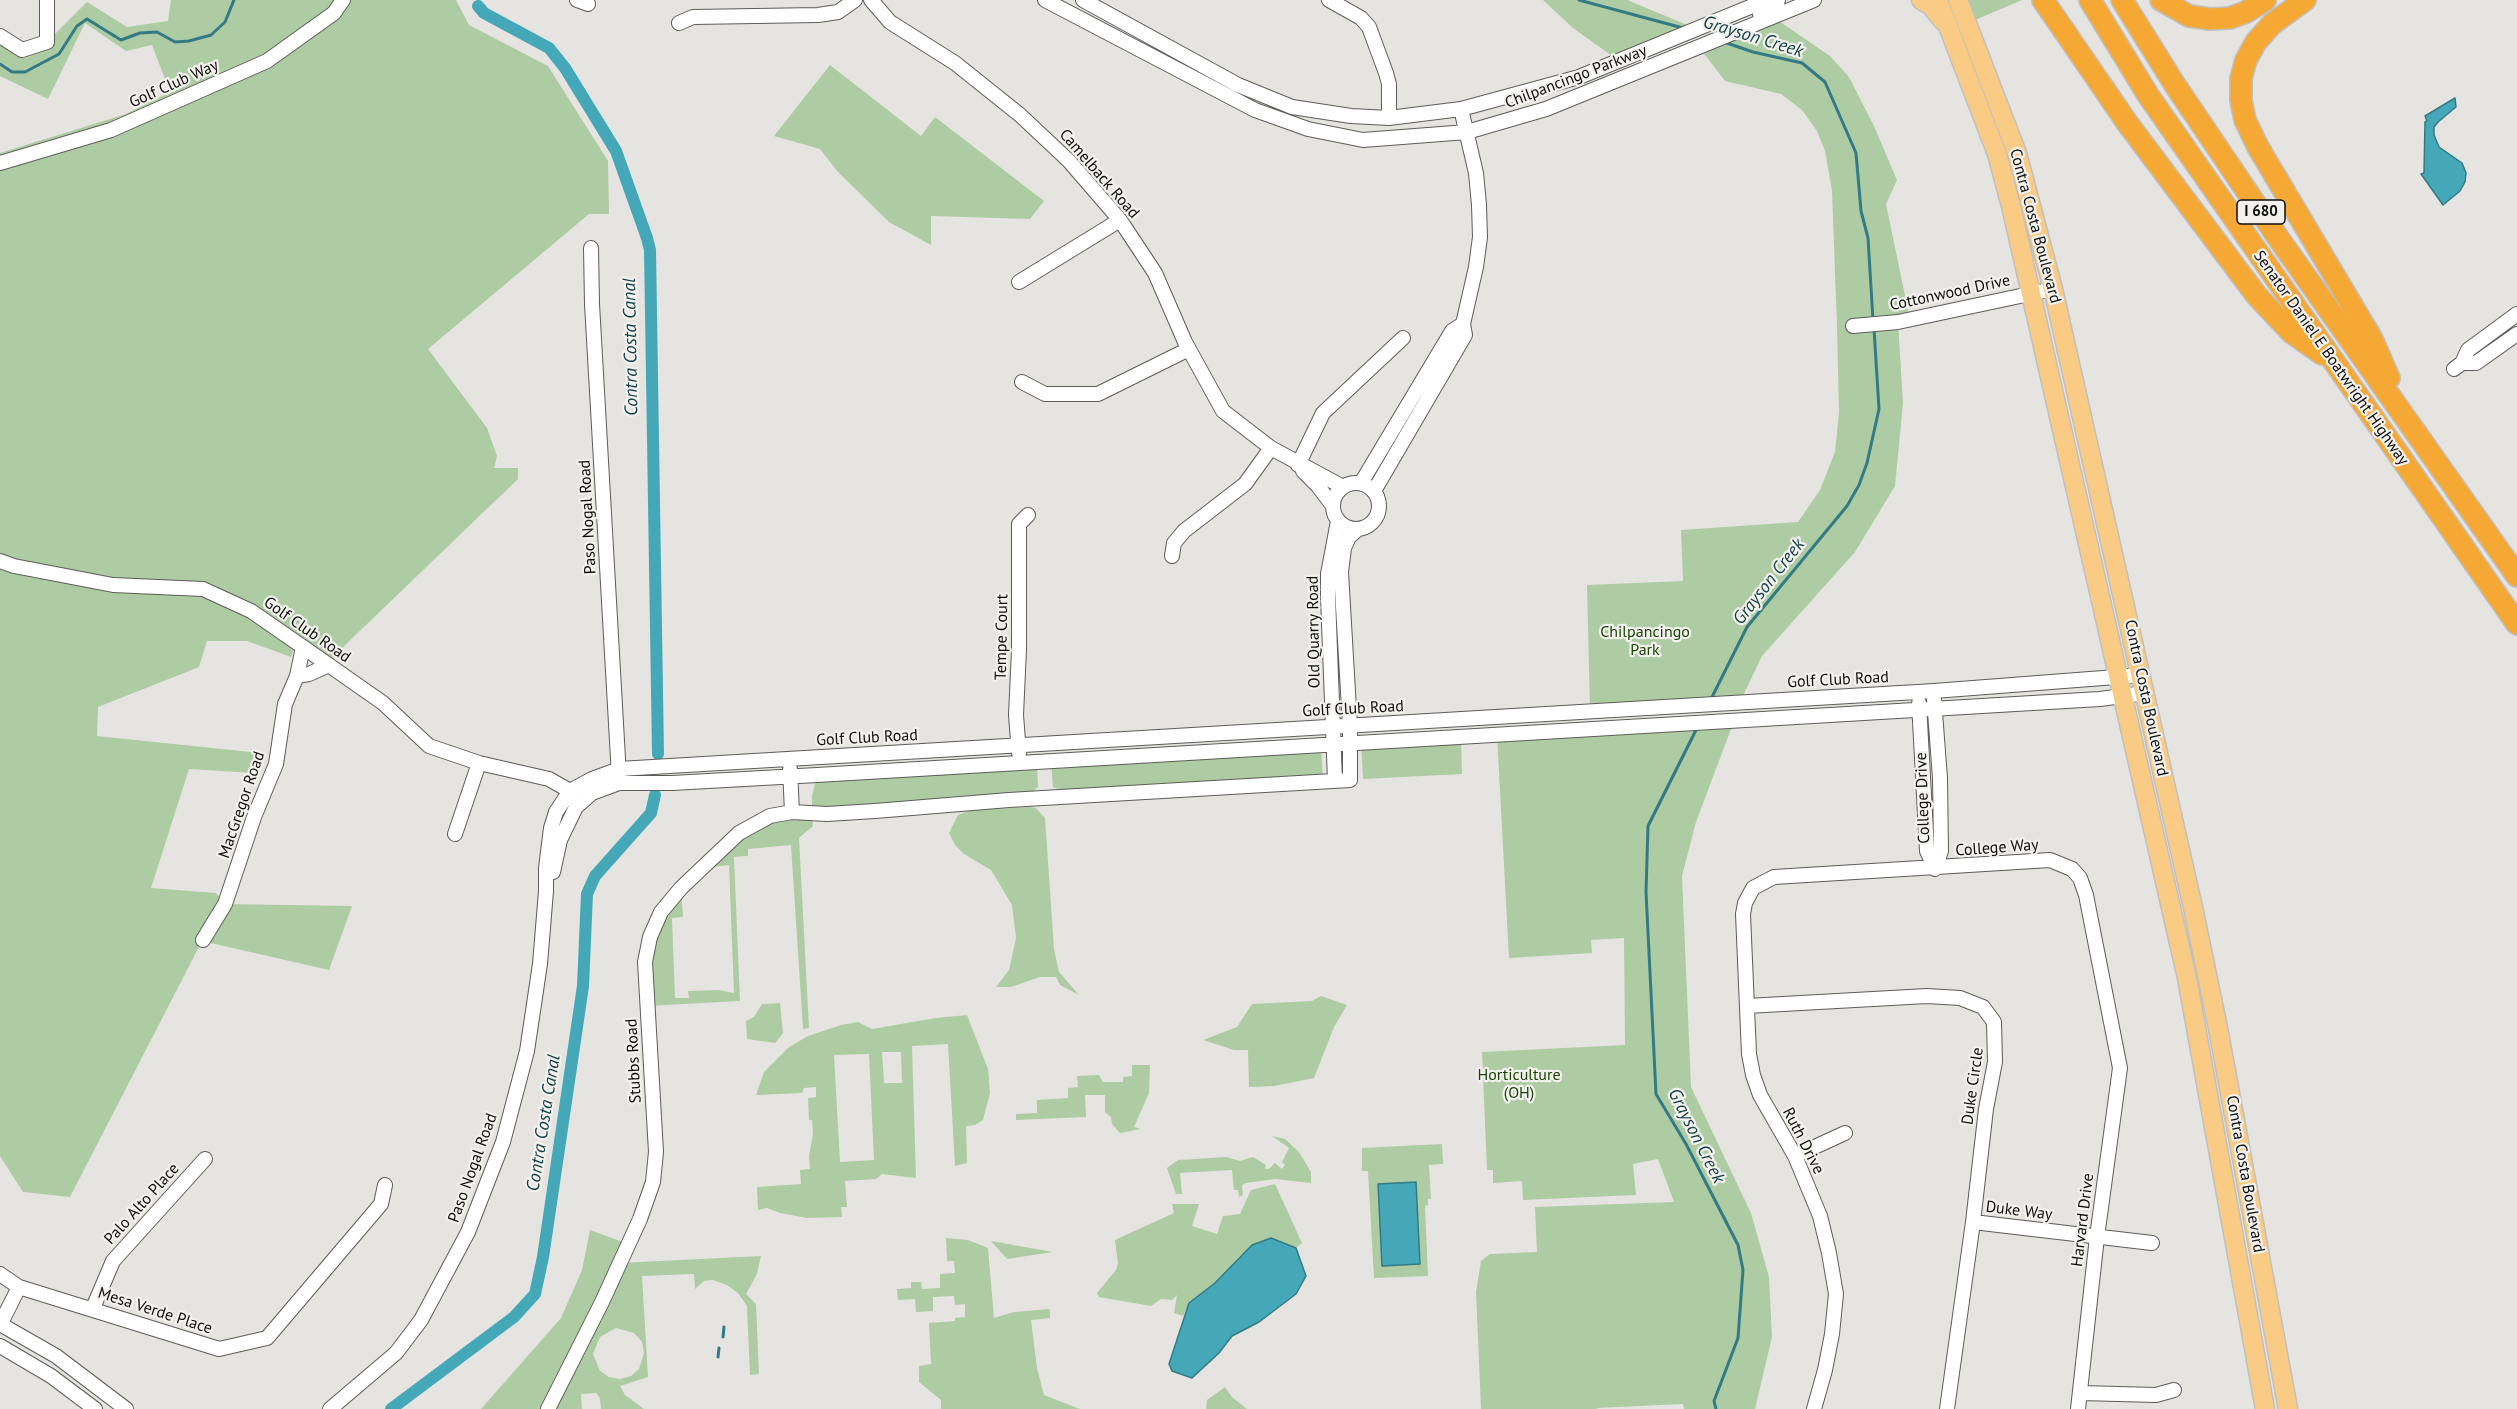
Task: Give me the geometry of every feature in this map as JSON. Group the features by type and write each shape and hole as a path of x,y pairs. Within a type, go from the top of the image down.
{"highway":[{"path":"2043,0 2128,124 2257,296 2292,333 2333,362"},
{"name":"Senator Daniel E Boatwright Highway","path":"2090,0 2148,95 2517,624"},
{"name":"Senator Daniel E Boatwright Highway","path":"2122,0 2175,85 2279,239 2517,576"},
{"path":"2161,0 2189,16 2210,19 2230,18 2246,12 2265,0"},
{"path":"2305,0 2272,24 2256,42 2246,60 2241,78 2241,100 2246,120 2264,157 2372,339 2407,420"}],"main road":[{"path":"1921,0 1931,6 1952,31"},
{"name":"Contra Costa Boulevard","path":"1938,0 1952,31 1997,154 2011,206 2187,978 2265,1409"},
{"name":"Contra Costa Boulevard","path":"1958,0 2017,153 2053,289 2218,1028 2288,1409"},
{"path":"2011,206 2026,217 2035,257 2038,263 2047,268"}],"street":[{"path":"0,36 22,50 47,42 47,0"},
{"name":"Golf Club Way","path":"0,163 111,130 267,61 334,13 343,0"},
{"path":"679,23 693,17 818,15 838,12 855,0"},
{"name":"Camelback Road","path":"871,0 890,22 955,63 1020,115 1069,161 1120,220 1155,273 1189,350 1223,411 1271,448 1298,465 1343,487"},
{"name":"Chilpancingo Parkway","path":"1045,0 1255,110 1308,129 1363,140 1467,132 1546,109 1814,0"},
{"name":"Chilpancingo Parkway","path":"1083,0 1238,84 1292,107 1351,117 1389,118 1461,109 1579,77 1767,0"},
{"path":"1329,0 1361,18 1369,27 1386,73 1389,118"},
{"path":"1735,32 1745,23 1776,6 1778,0"},
{"path":"1604,85 1606,80 1617,73 1656,57 1667,48 1672,39"},
{"path":"1333,506 1334,498 1343,487 1361,483 1374,491 1465,335 1463,324 1480,237 1476,173 1461,109"},
{"path":"1019,282 1120,220"},
{"name":"Paso Nogal Road","path":"591,248 592,313 619,776"},
{"name":"Cottonwood Drive","path":"1853,326 1884,324 2053,289"},
{"path":"2517,314 2468,350 2458,366 2476,363 2517,334"},
{"path":"1361,483 1452,331 1463,324"},
{"path":"1298,465 1323,413 1403,338"},
{"path":"1022,382 1045,394 1098,394 1189,350"},
{"path":"1172,556 1174,543 1184,531 1245,484 1271,448"},
{"name":"Camelback Road","path":"1298,465 1333,506"},
{"name":"Old Quarry Road","path":"1350,780 1350,726 1341,572 1344,548 1349,537 1357,530 1370,525 1378,515 1380,504 1374,491"},
{"name":"Old Quarry Road","path":"1333,506 1338,521 1328,574 1335,781"},
{"name":"Tempe Court","path":"1020,763 1016,715 1020,650 1019,524 1028,515"},
{"path":"1338,521 1343,526 1357,530"},
{"name":"Golf Club Road","path":"0,561 14,566 113,585 203,589 250,611 329,665 384,704 429,746 479,763 549,779 570,791 581,802"},
{"name":"MacGregor Road","path":"202,940 225,904 254,817 276,764 285,704 297,676 303,647"},
{"path":"297,676 309,674 329,665"},
{"name":"Golf Club Road","path":"570,791 619,776 789,759 2120,678 2143,684"},
{"name":"Golf Club Road","path":"672,783 2124,697 2143,684"},
{"name":"College Drive","path":"1934,691 1940,778 1941,851 1935,868"},
{"name":"College Drive","path":"1919,692 1927,851 1935,868"},
{"path":"789,759 792,812"},
{"path":"455,834 479,763"},
{"name":"Paso Nogal Road","path":"546,891 560,840 569,819 581,802 619,776 672,783"},
{"name":"Stubbs Road","path":"548,1409 602,1302 640,1219 653,1182 656,1152 645,962 650,937 661,912 709,859 740,833 770,816 792,812 875,811 1009,800 1350,780"},
{"name":"Paso Nogal Road","path":"330,1409 396,1353 421,1320 468,1232 502,1142 527,1051 540,964 550,828 556,812 570,791"},
{"name":"College Way","path":"1753,888 1774,877 2050,860 2072,869 2080,878 2086,895 2113,1035"},
{"name":"Ruth Drive","path":"1753,888 1745,903 1743,914 1749,1054 1760,1095 1796,1156 1820,1216 1836,1294 1830,1343 1814,1409"},
{"name":"Duke Circle","path":"1747,1006 1927,996 1960,998 1983,1007 1994,1022 1995,1062 1986,1109 1947,1409"},
{"name":"Harvard Drive","path":"2078,1409 2097,1238 2120,1068 2113,1035"},
{"path":"1796,1156 1845,1133"},
{"name":"Palo Alto Place","path":"93,1308 113,1261 205,1159"},
{"name":"Mesa Verde Place","path":"0,1274 19,1287 219,1348 267,1338 381,1204 385,1185"},
{"name":"Duke Way","path":"1973,1222 2152,1244"},
{"path":"19,1287 0,1325 56,1356 126,1409"},
{"path":"0,1346 51,1376 95,1409"},
{"path":"2080,1393 2156,1395 2174,1390"}],"green space":[{"path":"171,0 456,0 469,25 548,66 608,161 609,214 589,214 428,349 487,428 497,456 494,468 518,468 518,479 340,650 329,665 293,651 291,657 247,641 207,641 199,667 98,707 97,736 260,753 254,773 189,769 151,888 216,893 225,904 352,906 329,970 202,941 70,1197 23,1192 0,1156 0,153 126,114 170,92 152,45 126,51 85,23 48,99 0,76 0,36 22,50 47,42 87,2 127,27 168,21"},
{"path":"1543,0 1627,0 1697,29 1619,61 1573,28"},
{"path":"1958,0 2022,0 1968,23"},
{"name":"Chilpancingo Park","path":"1773,17 1830,56 1849,77 1874,126 1897,180 1886,204 1910,320 1898,322 1903,403 1895,486 1855,552 1762,656 1740,702 1590,711 1587,585 1683,581 1681,530 1798,522 1820,490 1835,452 1839,412 1837,326 1832,191 1825,151 1817,131 1802,110 1781,94 1725,81 1699,47"},
{"path":"830,65 921,136 935,117 1044,201 1030,219 931,216 931,245 889,222 838,172 820,149 774,136"},
{"name":"Horticulture (OH)","path":"1734,721 1696,822 1682,876 1691,1087 1751,1213 1769,1277 1772,1337 1755,1409 1684,1409 1683,1404 1596,1408 1599,1409 1481,1409 1476,1292 1481,1261 1490,1254 1537,1252 1535,1207 1674,1202 1658,1159 1633,1164 1636,1195 1523,1200 1522,1181 1493,1183 1493,1170 1487,1170 1482,1052 1625,1045 1624,938 1591,940 1592,953 1509,958 1497,735"},
{"path":"1461,737 1462,774 1363,779 1361,742"},
{"path":"1321,745 1323,781 1082,797 1053,787 1051,761"},
{"path":"1037,762 1038,787 1024,800 812,813 812,796 817,775"},
{"path":"1036,808 1045,818 1054,949 1059,972 1079,995 1060,985 1056,977 1040,977 1011,987 996,987 1009,970 1016,938 1012,905 991,870 964,854 955,845 949,833 958,815 971,810"},
{"path":"812,813 813,826 799,838 809,1028 803,1029 791,845 748,849 748,856 734,857 740,1001 647,1006 650,937 681,888 683,917 672,918 675,998 689,998 688,991 719,990 734,993 729,865 713,867 709,859 770,816"},
{"path":"1321,996 1347,1005 1334,1027 1314,1078 1274,1086 1249,1087 1248,1050 1234,1050 1203,1040 1237,1027 1252,1004 1312,1001"},
{"path":"780,1003 783,1033 775,1043 747,1039 746,1021 754,1017 762,1004"},
{"path":"967,1015 988,1069 990,1093 983,1120 975,1125 966,1126 967,1163 955,1166 948,1044 912,1046 916,1178 882,1174 876,1179 845,1181 847,1207 841,1207 842,1217 807,1218 767,1208 758,1210 757,1187 801,1184 800,1170 810,1169 809,1156 813,1134 812,1120 809,1120 808,1098 816,1097 816,1087 804,1088 802,1093 756,1095 764,1072 789,1047 808,1036 841,1025 858,1022 872,1029","holes":["882,1052 901,1052 902,1083 884,1083","869,1054 874,1160 840,1162 834,1055"]},
{"path":"1132,1065 1150,1065 1149,1093 1134,1127 1141,1129 1120,1133 1112,1124 1111,1117 1105,1112 1105,1095 1085,1095 1086,1117 1016,1120 1016,1114 1037,1113 1037,1100 1068,1098 1068,1088 1078,1087 1077,1076 1099,1075 1103,1082 1123,1082 1123,1077 1132,1076"},
{"path":"1272,1136 1285,1139 1299,1152 1311,1172 1311,1183 1275,1179 1246,1183 1242,1185 1243,1195 1239,1197 1238,1190 1234,1190 1232,1170 1180,1173 1182,1194 1176,1194 1167,1168 1178,1160 1226,1157 1240,1161 1253,1157 1266,1165 1265,1169 1269,1169 1275,1163 1282,1169 1285,1165 1282,1162 1289,1148"},
{"path":"1442,1144 1443,1164 1429,1165 1431,1199 1428,1199 1428,1205 1425,1206 1428,1276 1374,1278 1368,1171 1362,1171 1362,1148"},
{"path":"1275,1184 1302,1243 1296,1248 1288,1244 1241,1255 1215,1283 1189,1303 1183,1316 1174,1313 1177,1295 1172,1300 1161,1299 1151,1306 1099,1297 1097,1293 1116,1270 1118,1264 1115,1240 1174,1213 1172,1204 1199,1204 1192,1226 1217,1234 1223,1216 1240,1214 1251,1190"},
{"path":"590,1230 628,1244 620,1263 761,1256 757,1274 746,1294 756,1304 759,1374 750,1375 747,1306 738,1293 727,1285 713,1280 704,1281 695,1289 694,1274 642,1276 648,1377 620,1386 625,1395 644,1409 601,1409 600,1398 596,1393 581,1394 582,1409 481,1409 561,1318 582,1270","holes":["616,1328 634,1333 642,1342 644,1353 639,1369 631,1376 620,1379 609,1377 600,1371 593,1354 600,1337"]},
{"path":"946,1238 968,1240 988,1248 994,1318 1014,1312 1050,1309 1050,1318 1031,1320 1037,1368 1044,1395 1080,1409 941,1409 941,1400 919,1382 919,1366 931,1364 929,1323 955,1321 955,1318 965,1317 965,1304 955,1305 954,1296 933,1297 933,1311 916,1312 915,1299 898,1300 897,1289 911,1288 911,1282 921,1282 922,1289 940,1288 940,1274 955,1273 954,1261 947,1261"},
{"path":"991,1241 1053,1252 1007,1259"},
{"path":"1225,1387 1232,1397 1247,1409 1206,1409 1207,1400"}],"water":[{"path":"2455,98 2456,107 2434,127 2434,135 2439,147 2462,163 2466,173 2465,182 2460,191 2443,205 2421,174 2424,173 2425,122 2427,121 2425,116"},
{"path":"1416,1182 1420,1264 1382,1266 1378,1184"},
{"path":"1271,1238 1296,1248 1306,1276 1296,1294 1259,1322 1232,1336 1219,1353 1192,1378 1172,1371 1169,1364 1189,1303 1215,1283 1252,1245"}],"waterway":[{"path":"0,64 12,72 25,72 59,54 77,26 87,19 121,40 140,33 157,32 175,42 211,35 225,22 234,0"},
{"name":"Grayson Creek","path":"1579,0 1683,28"},
{"name":"Contra Costa Canal","path":"478,6 484,13 549,48 565,68 616,151 650,250 658,754"},
{"name":"Grayson Creek","path":"1724,42 1753,52 1802,63 1825,82 1856,153 1861,211 1868,238 1873,320"},
{"name":"Grayson Creek","path":"1710,701 1747,627 1847,506 1859,485 1867,463 1879,409 1874,329"},
{"name":"Grayson Creek","path":"1697,728 1648,826 1646,892 1656,1094 1686,1144 1738,1245 1743,1270 1738,1338 1714,1401 1716,1409"},
{"name":"Contra Costa Canal","path":"391,1409 514,1317 535,1294 543,1257 583,986 587,894 595,876 651,813 655,795"},
{"path":"723,1337 724,1327"},
{"path":"718,1357 719,1348"}]}
